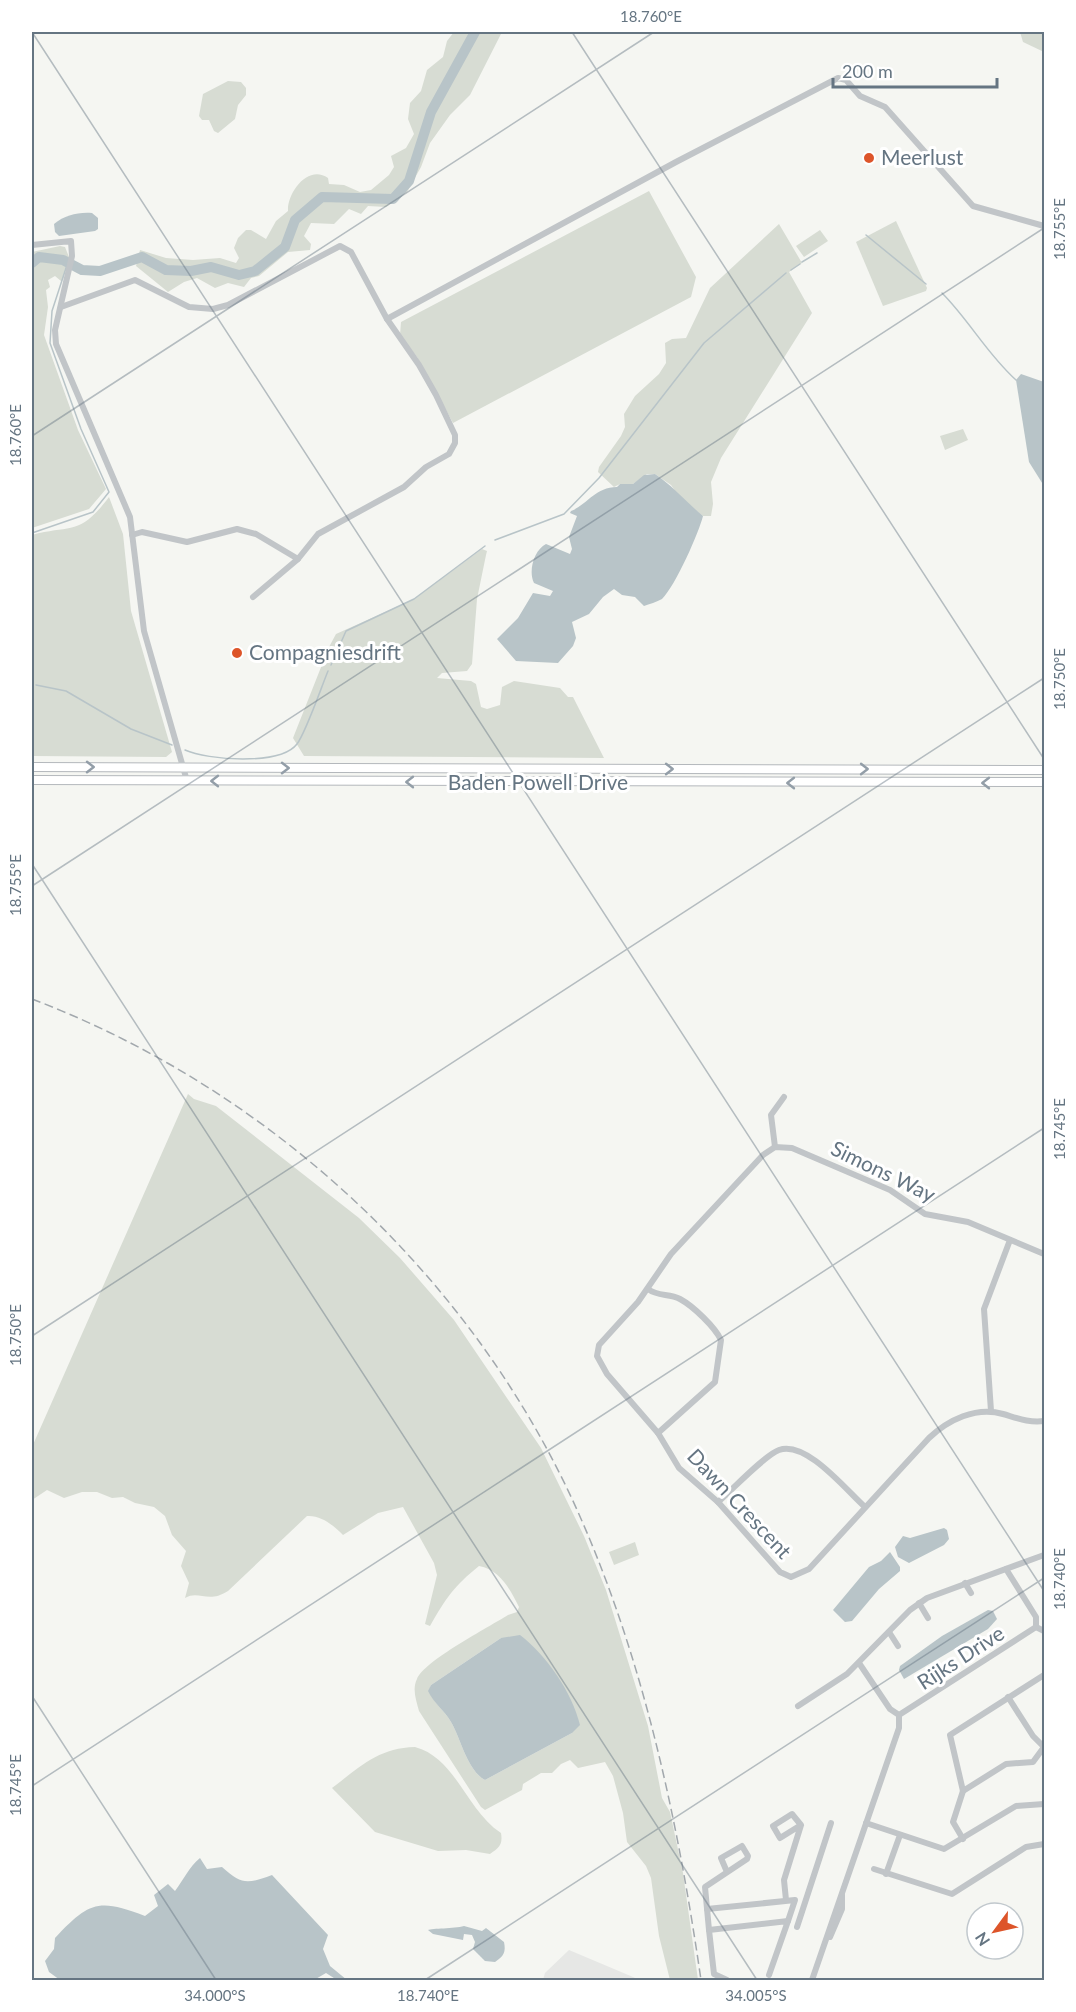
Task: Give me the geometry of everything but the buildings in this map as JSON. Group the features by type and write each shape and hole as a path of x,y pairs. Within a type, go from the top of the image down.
{"main road":[{"name":"Baden Powell Drive","path":"32,767 1044,770"},
{"name":"Baden Powell Drive","path":"32,780 1044,782"}],"street":[{"path":"387,319 676,162 838,78 846,80 860,96 885,107 973,206 1044,226"},
{"path":"32,245 71,241 72,256 55,330 56,344 127,510 144,631 187,781"},
{"path":"61,307 76,304 102,290 135,280 189,308 218,308 340,246 351,252 387,319 419,365 436,395 455,435 455,443 449,454 426,466 404,487 318,534 298,559 253,597"},
{"path":"132,535 142,532 187,542 237,529 256,534 298,559"},
{"path":"775,1147 771,1115 784,1097"},
{"name":"Simons Way","path":"775,1147 792,1148 890,1190 925,1214 968,1222 1044,1254"},
{"name":"Dawn Crescent","path":"775,1147 763,1155 671,1254 648,1289 599,1345 598,1361 658,1433 683,1473 718,1502 780,1572 791,1576 809,1569 940,1428 961,1417 991,1411 1025,1421 1044,1421"},
{"path":"991,1411 984,1309 1010,1240"},
{"path":"648,1289 660,1296 673,1297 683,1302 714,1330 721,1340 715,1382 658,1433"},
{"path":"718,1502 776,1452 793,1449 807,1454 865,1507"},
{"path":"798,1706 860,1663 919,1603 942,1590 1044,1555"},
{"path":"1006,1569 1036,1617 1036,1627"},
{"path":"965,1583 971,1593"},
{"path":"919,1603 928,1618"},
{"name":"Rijks Drive","path":"896,1714 1036,1627 1044,1631"},
{"path":"889,1632 898,1646"},
{"path":"812,1980 898,1728 896,1714 860,1663"},
{"path":"963,1839 953,1822 963,1791 950,1735 1044,1676"},
{"path":"963,1791 1006,1764 1033,1762 1044,1747 1033,1736 1008,1697"},
{"path":"866,1823 944,1850 1016,1806 1044,1804"},
{"path":"792,1814 801,1825 780,1838 773,1826 792,1814"},
{"path":"797,1927 831,1823"},
{"path":"786,1900 784,1880 801,1825"},
{"path":"886,1874 900,1835"},
{"path":"874,1869 952,1894 1026,1847 1044,1844"},
{"path":"727,1872 721,1858 742,1846 748,1858 727,1872 706,1884 714,1974 727,1980"},
{"path":"707,1909 786,1900 795,1900 805,1904"},
{"path":"769,1975 795,1900"},
{"path":"710,1930 788,1921"}],"shaded area":[{"path":"454,32 502,32 470,95 450,115 430,143 421,167 407,192 386,207 368,206 361,214 349,209 334,224 311,223 304,236 311,244 310,250 288,252 259,276 251,278 244,287 228,283 215,288 197,278 184,282 168,292 136,266 140,250 166,258 193,260 220,258 236,263 239,258 234,248 238,238 246,230 251,230 266,239 276,221 288,211 291,196 300,182 313,175 328,178 329,184 344,185 360,192 371,190 389,175 394,167 391,156 406,148 414,134 408,119 410,103 421,91 427,70 443,57 447,41"},
{"path":"1020,32 1044,32 1044,52 1023,42"},
{"path":"228,81 241,82 246,88 246,95 238,105 235,119 218,133 214,131 209,120 202,120 199,116 203,94"},
{"path":"649,191 696,277 691,297 453,423 417,357 400,335 401,322"},
{"path":"92,213 98,218 98,229 95,231 59,236 55,232 54,224 63,218"},
{"path":"896,221 927,288 926,291 883,306 856,242"},
{"path":"779,224 802,263 789,272 812,313 721,458 711,482 713,504 711,516 703,516 680,498 671,485 655,474 647,474 633,484 620,484 614,487 598,472 599,467 621,436 625,427 624,414 635,396 659,374 666,363 665,343 672,339 686,338 710,288"},
{"path":"820,230 828,241 804,257 796,246"},
{"path":"65,247 69,257 63,280 55,276 48,280 50,287 46,290 48,307 44,335 78,430 106,489 89,509 32,528 32,252"},
{"path":"1021,374 1044,382 1044,486 1029,462 1016,380"},
{"path":"963,429 968,440 945,450 940,436"},
{"path":"655,474 703,516 686,558 668,592 662,599 644,606 635,597 622,595 614,589 603,597 589,614 572,622 576,638 573,646 558,663 516,661 497,639 518,618 533,593 550,596 553,591 534,583 532,578 532,567 538,551 546,544 570,554 572,549 569,537 577,516 570,513 571,511 603,490 617,487 620,484 633,484 644,475"},
{"path":"109,497 123,534 131,611 172,752 166,757 32,756 32,535 82,524 99,510"},
{"path":"482,549 487,551 477,599 472,664 467,671 442,673 437,678 471,681 476,684 481,707 487,709 500,705 502,687 514,681 560,688 568,697 573,697 604,758 304,756 293,738 336,634 414,599"},
{"path":"188,1094 194,1099 216,1106 359,1218 400,1258 454,1320 541,1448 584,1536 606,1590 648,1726 662,1798 670,1812 683,1873 698,1980 670,1980 659,1936 651,1878 646,1866 627,1842 623,1813 613,1776 605,1762 578,1768 570,1760 561,1764 552,1773 541,1773 523,1784 522,1790 485,1810 419,1711 415,1687 422,1672 458,1645 517,1612 519,1607 516,1600 499,1576 479,1566 451,1593 430,1626 425,1624 437,1575 434,1563 403,1507 378,1513 343,1535 322,1519 307,1516 228,1591 209,1597 195,1595 185,1598 189,1583 181,1566 186,1551 172,1535 165,1516 154,1507 135,1503 123,1497 112,1498 97,1492 82,1492 64,1498 47,1490 32,1500 32,1447","holes":["501,1638 572,1733 485,1780 474,1769 451,1722 429,1691 431,1685"]},
{"path":"944,1528 947,1530 949,1539 944,1545 909,1563 898,1557 895,1547 903,1536 910,1538"},
{"path":"635,1542 639,1555 614,1565 609,1552"},
{"path":"890,1552 900,1567 900,1571 879,1589 852,1621 845,1622 833,1610 869,1567 881,1561"},
{"path":"988,1610 993,1611 997,1619 988,1629 904,1679 899,1670 900,1666 942,1636"},
{"path":"520,1635 540,1653 565,1688 580,1725 572,1733 485,1780 474,1769 451,1722 428,1691 431,1685 501,1638"},
{"path":"415,1747 441,1762 489,1823 501,1833 501,1843 496,1850 490,1854 466,1850 438,1851 375,1832 332,1788 380,1755 402,1748"},
{"path":"200,1858 207,1869 222,1867 240,1880 250,1881 272,1875 328,1935 323,1949 330,1966 347,1980 337,1980 326,1973 314,1980 60,1980 49,1972 45,1961 54,1949 55,1938 86,1910 105,1906 116,1907 145,1916 158,1906 154,1895 168,1884 175,1891"},
{"path":"464,1926 482,1931 486,1928 504,1942 502,1956 495,1962 485,1961 473,1949 475,1942 472,1935 464,1934 463,1940 433,1934 428,1930"},
{"path":"569,1950 639,1980 543,1980 545,1973"}],"waterway":[{"path":"32,263 39,257 63,260 82,270 100,271 142,257 166,270 191,271 211,267 239,275 255,271 285,247 295,220 322,197 393,199 409,181 431,112 475,32"},
{"path":"866,235 926,284"},
{"path":"802,262 817,253"},
{"path":"791,270 800,264"},
{"path":"32,533 93,512 109,492 81,429 50,343 52,311 67,265"},
{"path":"495,540 564,514 599,478 704,343 786,273"},
{"path":"942,293 1016,380"},
{"path":"331,665 346,631 414,599 485,546"},
{"path":"185,750 195,754 243,759 275,756 288,751 301,738 328,671"},
{"path":"36,685 66,691 131,729 172,745"}],"railway":[{"path":"32,999 120,1038 203,1084 282,1139 355,1202 422,1270 482,1346 534,1426 578,1512 622,1625 656,1742 681,1861 701,1980"}],"place":[{"name":"Meerlust","path":"869,158"},
{"name":"Compagniesdrift","path":"237,653"}]}
